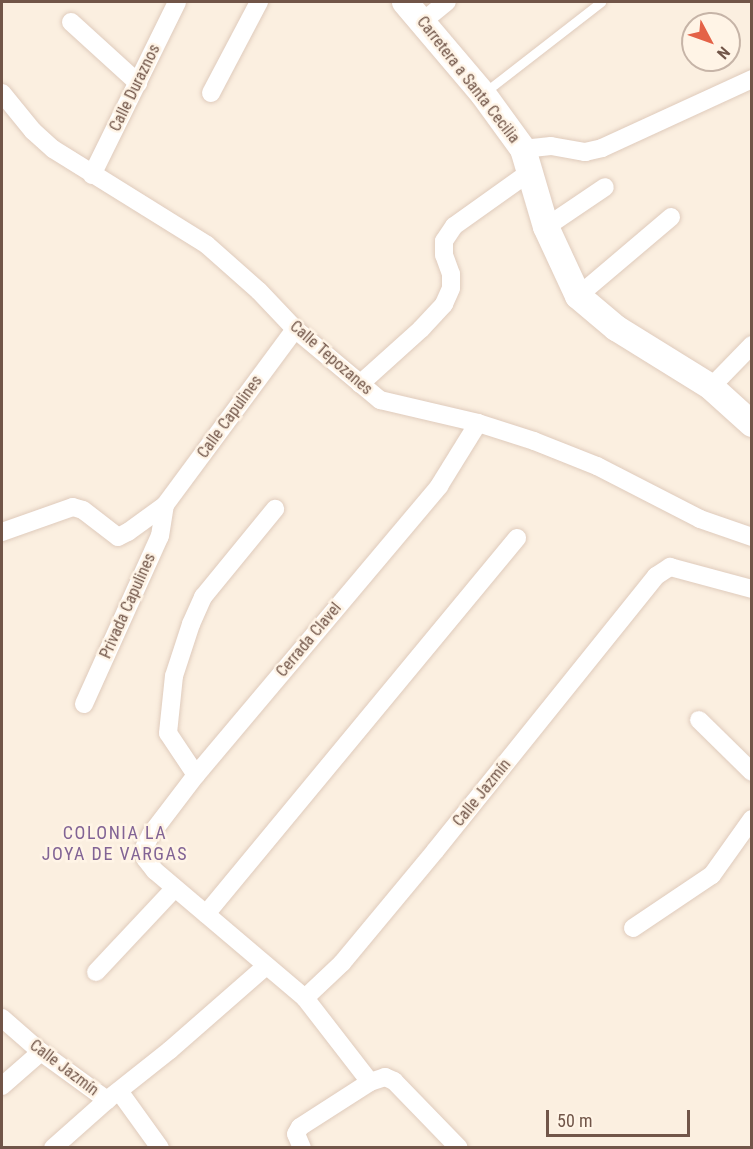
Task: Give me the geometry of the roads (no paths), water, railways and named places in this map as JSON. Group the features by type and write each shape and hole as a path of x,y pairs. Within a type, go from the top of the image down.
{"main road":[{"name":"Carretera a Santa Cecilia","path":"405,2 483,94 527,160 546,227 579,296 616,328 711,387 752,424"}],"street":[{"name":"Calle Duraznos","path":"92,175 177,2"},
{"path":"210,93 259,2"},
{"path":"423,22 447,2"},
{"path":"71,22 138,83"},
{"path":"360,384 422,329 444,304 451,288 452,274 444,255 444,240 453,226 527,160 551,146 585,152 602,148 752,79"},
{"name":"Calle Tepozanes","path":"2,93 33,131 53,149 207,245 259,291 295,329 360,384 390,404 478,423 534,441 597,466 700,519 752,537"},
{"path":"546,227 605,187"},
{"path":"579,296 671,217"},
{"name":"Calle Capulines","path":"165,505 295,329"},
{"path":"711,387 752,345"},
{"name":"Cerrada Clavel","path":"175,888 155,871 145,858 145,846 151,834 196,775 439,486 478,423"},
{"path":"2,532 73,507 83,510 118,537 165,505"},
{"name":"Privada Capulines","path":"84,704 160,536 165,505"},
{"path":"196,775 168,733 174,676 191,624 203,597 275,509"},
{"path":"206,914 517,538"},
{"name":"Calle Jazmín","path":"304,998 342,963 656,576 670,567 752,589"},
{"path":"699,720 752,772"},
{"path":"633,928 712,875 752,819"},
{"path":"96,972 175,888 304,998 370,1082"},
{"name":"Calle Jazmín","path":"2,1018 40,1052 113,1095 266,966"},
{"path":"2,1086 40,1052"},
{"path":"299,1141 300,1127 370,1082 385,1077 394,1081 459,1148"},
{"path":"53,1148 113,1095 160,1148"}],"lane":[{"path":"483,94 601,2"}],"district":[{"name":"COLONIA LA JOYA DE VARGAS","path":"115,844"}]}
